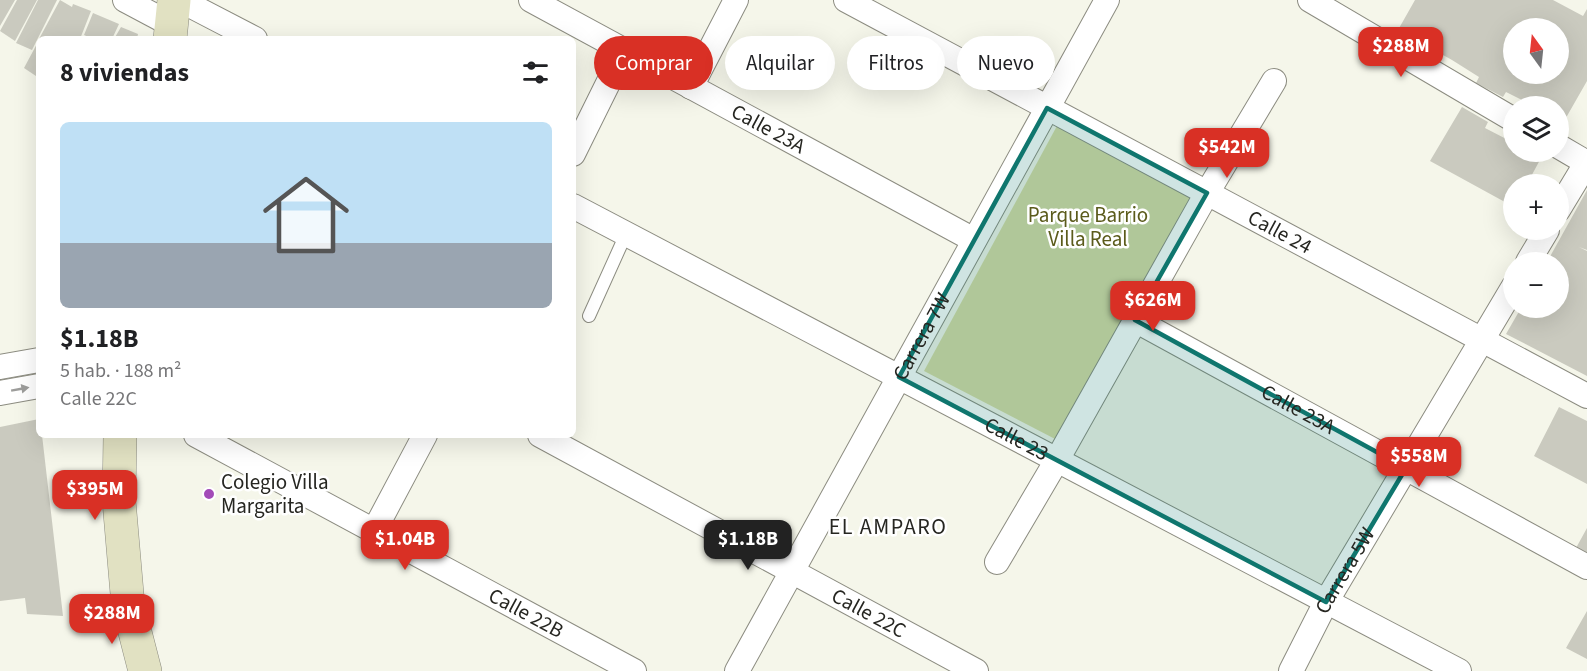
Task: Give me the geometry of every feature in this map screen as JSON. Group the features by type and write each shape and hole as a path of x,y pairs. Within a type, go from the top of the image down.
{"main road":[{"path":"120,438 118,501 128,605 145,671"}],"street":[{"path":"125,0 244,36"},
{"name":"Calle 23A","path":"531,0 597,36"},
{"path":"713,44 736,0"},
{"name":"Calle 24","path":"846,0 1587,396"},
{"name":"Carrera 7W","path":"737,671 1107,0"},
{"path":"1310,0 1503,114"},
{"path":"997,562 1207,193 1274,81"},
{"path":"576,148 605,90"},
{"name":"Calle 23A","path":"697,90 974,240"},
{"path":"1569,152 1587,163 1569,192"},
{"name":"Calle 23","path":"576,208 1459,671"},
{"name":"Carrera 5W","path":"1291,671 1326,602 1503,305"},
{"name":"Calle 23A","path":"1135,320 1587,567"},
{"path":"0,367 36,361"},
{"path":"0,393 36,387"},
{"name":"Calle 22B","path":"202,438 634,671"},
{"path":"374,531 423,438"},
{"name":"Calle 22C","path":"546,438 976,671"}],"lane":[{"path":"589,316 626,234"}],"highlighted area":[{"path":"1047,108 1207,193 1135,320 1406,468 1326,602 899,377"}],"green space":[{"name":"Parque Barrio Villa Real","path":"1058,124 1192,196 1057,440 924,371"}],"building":[{"path":"0,0 15,0 0,26"},
{"path":"17,0 37,0 15,41 0,31"},
{"path":"38,0 57,0 39,36 36,36 32,50 16,43"},
{"path":"60,0 72,7 73,4 91,11 81,36 41,36"},
{"path":"1415,0 1553,0 1583,16 1587,9 1587,81 1569,112 1569,96 1514,96 1506,92 1503,97 1476,83 1479,77 1398,30"},
{"path":"93,13 119,24 113,36 84,35"},
{"path":"121,27 138,34 138,36 116,36"},
{"path":"36,46 36,76 24,68"},
{"path":"1462,107 1488,122 1485,128 1503,137 1503,162 1539,162 1532,174 1503,174 1503,201 1430,161"},
{"path":"1587,190 1587,250 1579,247 1587,251 1587,376 1506,334 1515,318 1569,318 1569,252 1553,252 1559,240 1569,240 1569,222"},
{"path":"1559,407 1587,421 1587,484 1534,456"},
{"path":"36,420 36,438 42,438 63,616 27,614 25,598 0,601 0,427"},
{"path":"1587,528 1587,554 1576,548"},
{"path":"1587,611 1587,659 1566,648"}],"place":[{"name":"Colegio Villa Margarita","path":"209,494"}],"district":[{"name":"EL AMPARO","path":"888,526"}]}
